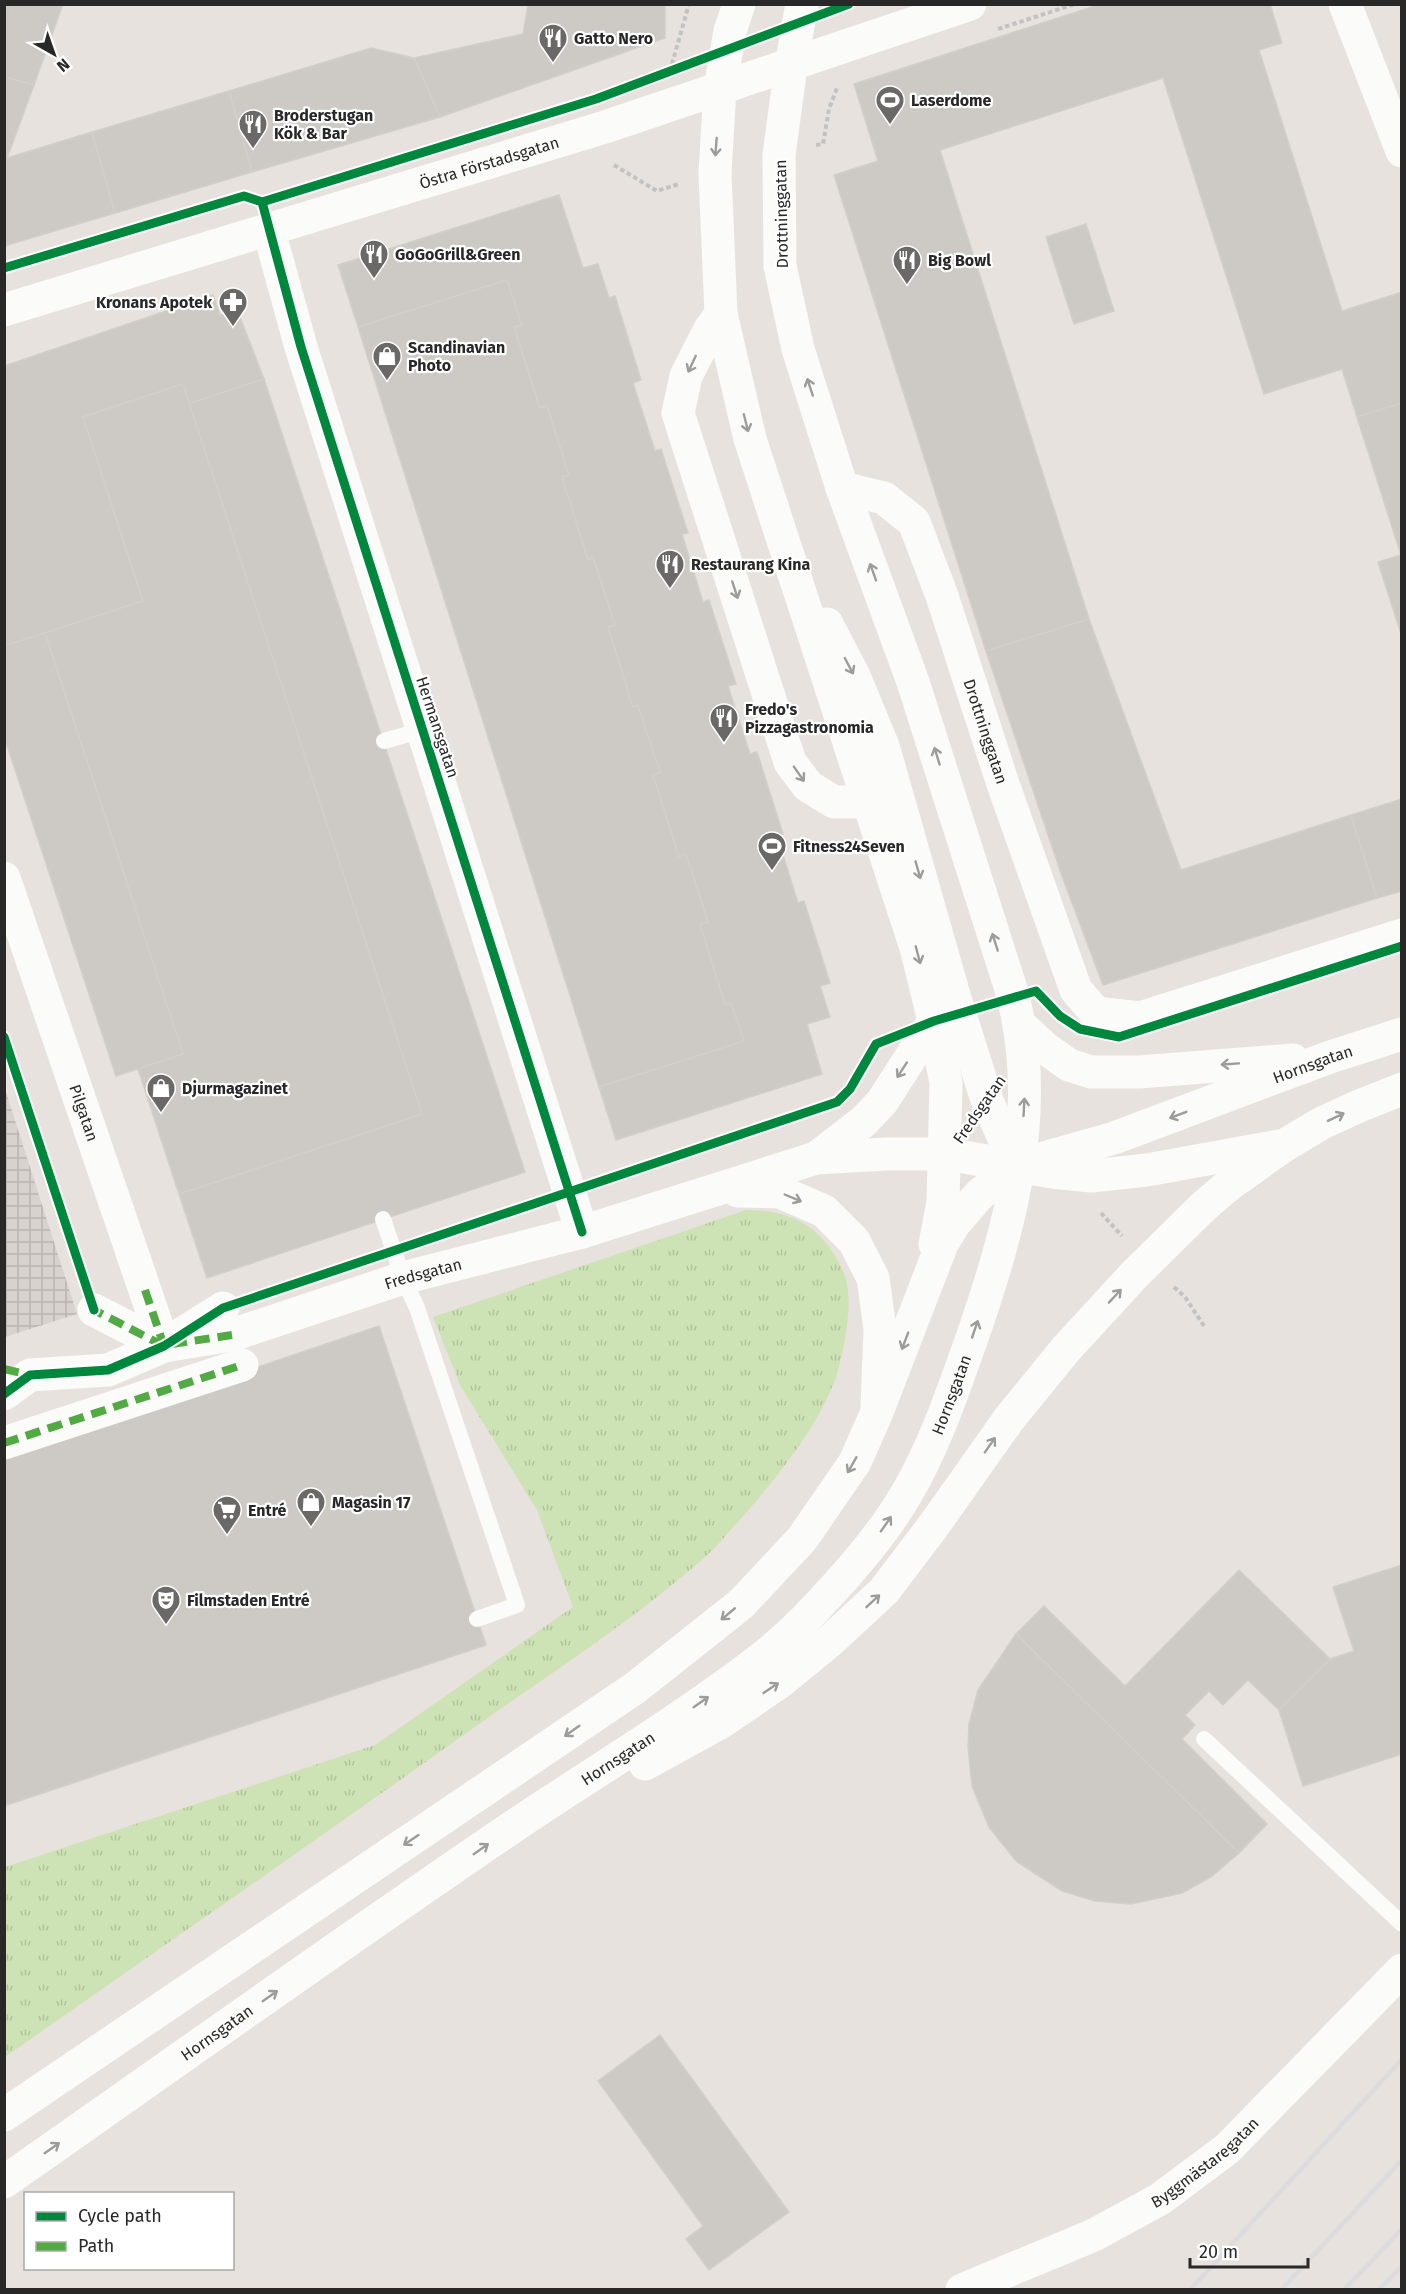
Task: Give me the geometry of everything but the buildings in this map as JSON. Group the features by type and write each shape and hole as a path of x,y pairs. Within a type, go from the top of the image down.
{"main road":[{"path":"739,4 730,31 720,88 715,173 721,314 750,439 917,951 934,1022 946,1083 946,1154 943,1202 926,1286"},
{"name":"Drottninggatan","path":"802,4 779,155 780,266 798,349 842,489 913,682 1020,1025"},
{"name":"Östra Förstadsgatan","path":"4,310 606,127 970,4"},
{"path":"1345,4 1401,151"},
{"name":"Hermansgatan","path":"268,231 301,347 582,1232"},
{"path":"721,314 710,329 686,376 678,413 790,762 808,786 834,802 869,802"},
{"name":"Drottninggatan","path":"842,489 884,498 914,522 942,596 1003,784 1076,990 1096,1013 1140,1018 1401,934"},
{"path":"790,560 854,676 883,746 949,980 988,1102 1019,1165 1052,1172 1091,1176 1147,1170 1285,1145"},
{"name":"Pilgatan","path":"4,878 164,1346"},
{"path":"816,1158 864,1121 882,1102 934,1022"},
{"path":"1020,1025 1045,1048 1069,1065 1091,1072 1139,1072 1330,1057"},
{"name":"Fredsgatan","path":"946,1154 988,1102 1005,1076 1020,1025"},
{"name":"Hornsgatan","path":"4,2182 516,1825 653,1736 761,1660 811,1614 870,1547 907,1494 939,1428 999,1257 1019,1165 1026,1075 1020,1025"},
{"name":"Hornsgatan","path":"4,2115 635,1688 741,1604 802,1539 855,1462 877,1412 942,1244 954,1224 980,1194 1019,1165 1113,1138 1330,1057 1401,1034"},
{"path":"516,1825 580,1797 723,1721 780,1682 830,1641 884,1591 1009,1419 1066,1349 1203,1207 1285,1145 1322,1123 1401,1089"},
{"path":"816,1158 886,1154 946,1154 961,1166 980,1194 999,1257"},
{"name":"Fredsgatan","path":"946,1154 1019,1165"},
{"name":"Fredsgatan","path":"13,1379 108,1370 164,1346 232,1335 403,1278 582,1232 816,1158"},
{"path":"715,1190 780,1192 824,1211 854,1241 873,1278 880,1329 877,1412"},
{"path":"94,1310 164,1346 223,1308"},
{"path":"4,1443 242,1365"},
{"name":"Byggmästaregatan","path":"962,2289 1094,2235 1160,2199 1227,2149 1401,1970"}],"lane":[{"path":"384,741 423,730"},
{"path":"383,1219 403,1278 417,1308 517,1605 477,1618"},
{"path":"1204,1739 1401,1924"}],"path":[{"path":"670,71 689,4"},
{"path":"997,30 1075,4"},
{"path":"670,71 726,50"},
{"path":"779,155 823,144 828,109 838,87 843,82"},
{"path":"604,168 615,165 657,191 715,173"}],"green space":[{"path":"746,1210 763,1211 793,1218 817,1233 836,1257 844,1273 848,1299 843,1351 828,1396 793,1455 750,1508 708,1554 647,1605 5,2057 5,1867 375,1745 573,1607 537,1510 461,1387 433,1317"}],"shaded area":[{"path":"4,1086 77,1314 5,1337 4,1336"}],"railway":[{"path":"1190,2290 1402,2059"},
{"path":"1281,2290 1402,2160"},
{"path":"1344,2290 1402,2229"},
{"path":"1379,2290 1402,2266"}],"marked path":[{"path":"145,1290 164,1346"},
{"path":"92,1305 94,1310 164,1346"},
{"path":"172,1344 232,1335"},
{"path":"4,1443 242,1365"},
{"path":"4,1369 30,1375"}],"cycle path":[{"path":"4,268 244,196 262,202 596,99 849,4"},
{"path":"262,202 301,347 582,1232"},
{"path":"4,1394 30,1375 108,1370 164,1346 223,1308 837,1102 850,1089 876,1044 934,1021 1036,991 1060,1016 1080,1029 1119,1037 1402,946"},
{"path":"4,1037 94,1310"}],"place":[{"name":"Gatto Nero","path":"553,64"},
{"name":"Laserdome","path":"890,126"},
{"name":"Broderstugan Kök & Bar","path":"253,150"},
{"name":"GoGoGrill&Green","path":"374,280"},
{"name":"Big Bowl","path":"907,286"},
{"name":"Kronans Apotek","path":"233,328"},
{"name":"Scandinavian Photo","path":"387,382"},
{"name":"Restaurang Kina","path":"670,590"},
{"name":"Fredo's Pizzagastronomia","path":"724,744"},
{"name":"Fitness24Seven","path":"772,872"},
{"name":"Djurmagazinet","path":"161,1114"},
{"name":"Magasin 17","path":"311,1528"},
{"name":"Entré","path":"227,1536"},
{"name":"Filmstaden Entré","path":"166,1626"}]}
